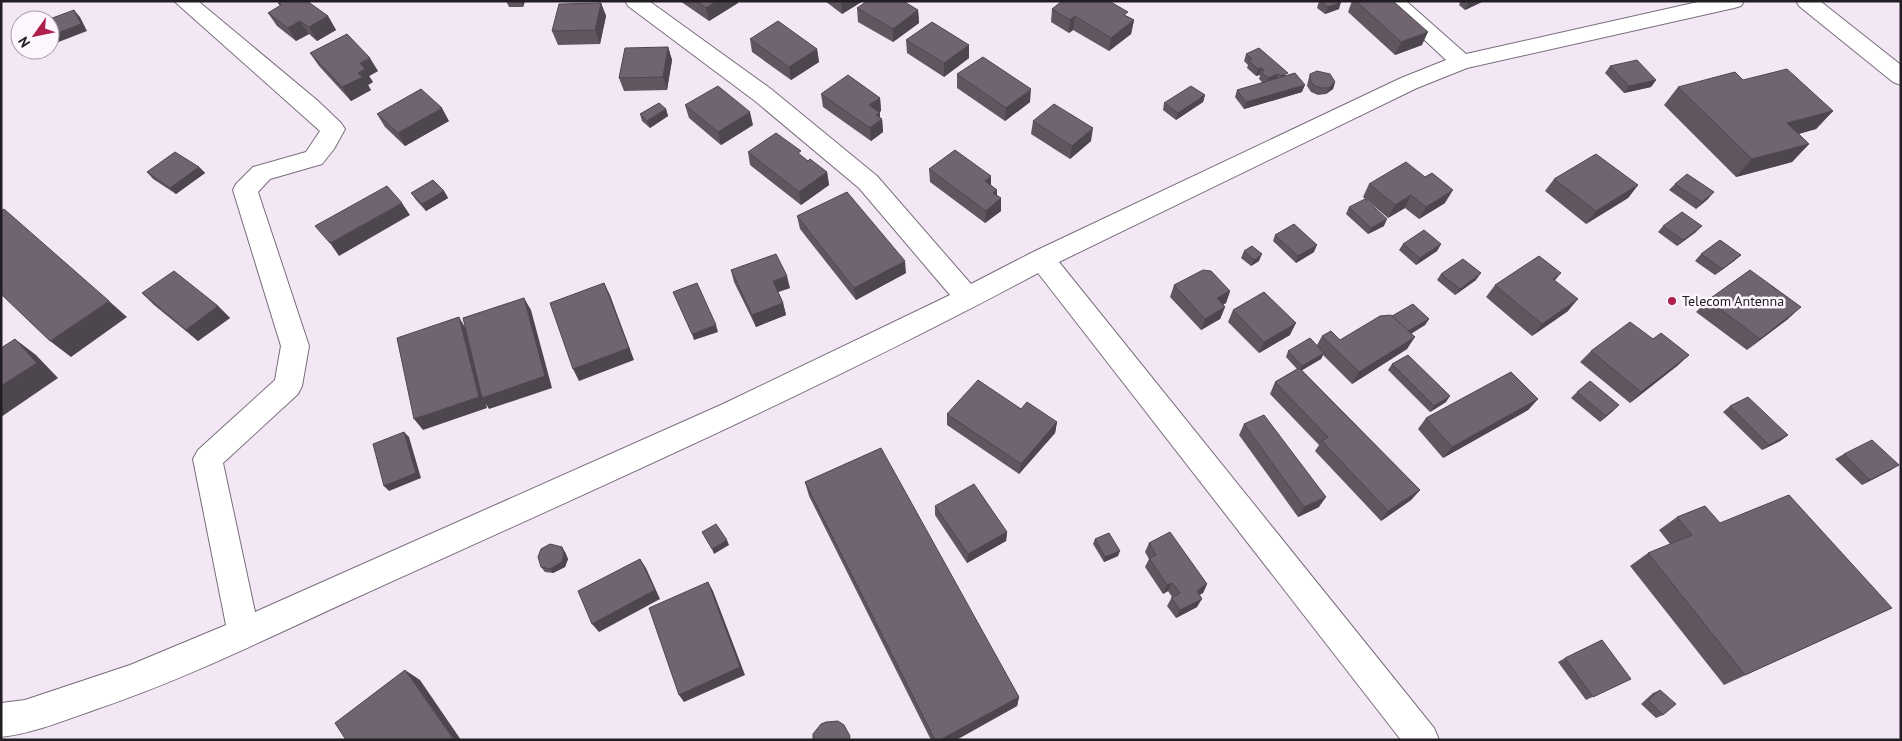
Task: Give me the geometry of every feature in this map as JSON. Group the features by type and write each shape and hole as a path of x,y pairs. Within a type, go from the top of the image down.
{"street":[{"path":"184,1 310,107 333,129 326,143 314,158 262,173 245,190 295,346 288,386 208,459 244,632"},
{"path":"635,1 764,95 868,182 968,298"},
{"path":"1393,1 1462,62"},
{"path":"1,720 25,716 132,680 244,632 732,413 968,298 1042,259 1401,87 1462,62 1734,1"},
{"path":"1806,1 1901,77"},
{"path":"1042,259 1422,740"}],"building":[{"path":"281,1 307,1 328,16 309,27 300,21 288,28 268,13 281,5 278,3"},
{"path":"696,1 717,1 706,8"},
{"path":"867,1 903,1 918,10 893,29 857,8"},
{"path":"1062,1 1109,1 1128,12 1124,15 1134,20 1111,38 1075,16 1070,20 1052,9"},
{"path":"1320,1 1341,1 1341,2 1328,7"},
{"path":"1356,1 1393,1 1428,32 1401,42"},
{"path":"601,3 595,30 552,31 559,4"},
{"path":"74,10 81,24 60,32 60,15"},
{"path":"778,21 817,49 789,67 750,39"},
{"path":"932,22 969,45 944,63 906,40"},
{"path":"347,34 370,58 360,63 365,69 358,73 363,77 342,87 310,53"},
{"path":"668,47 663,77 619,78 625,48"},
{"path":"1259,48 1288,73 1268,78 1261,72 1264,70 1258,69 1249,61 1252,59 1246,54"},
{"path":"983,57 1031,89 1006,108 957,74"},
{"path":"1637,60 1656,80 1629,86 1610,66"},
{"path":"1787,69 1833,111 1787,123 1809,144 1752,159 1678,87 1735,72 1743,80"},
{"path":"1317,71 1330,74 1335,82 1329,88 1313,85 1310,74"},
{"path":"1295,73 1305,85 1246,102 1237,90"},
{"path":"848,75 880,98 869,105 880,113 876,115 882,119 870,128 821,94"},
{"path":"718,86 750,112 718,132 685,105"},
{"path":"1191,86 1205,95 1178,113 1164,103"},
{"path":"421,89 442,108 398,133 377,114"},
{"path":"659,103 666,109 647,121 640,114"},
{"path":"1054,104 1093,128 1072,146 1033,121"},
{"path":"776,133 801,151 798,153 808,161 810,159 827,172 799,192 748,152"},
{"path":"955,150 991,176 985,181 997,190 993,193 1001,198 986,211 929,169"},
{"path":"175,152 199,167 170,188 147,172"},
{"path":"1596,154 1638,185 1596,211 1554,179"},
{"path":"1406,162 1425,177 1432,173 1453,190 1426,207 1411,195 1395,205 1369,184"},
{"path":"1687,174 1714,192 1702,202 1675,184"},
{"path":"433,180 444,191 422,204 411,193"},
{"path":"387,186 402,203 330,243 315,226"},
{"path":"847,192 905,261 854,288 797,216"},
{"path":"1365,199 1387,219 1371,228 1349,207"},
{"path":"4,209 109,301 50,341 1,294 1,211"},
{"path":"1682,212 1702,226 1683,240 1663,226"},
{"path":"1294,224 1317,245 1298,256 1275,235"},
{"path":"1424,230 1441,244 1420,258 1403,244"},
{"path":"1720,240 1741,255 1722,269 1701,254"},
{"path":"1252,246 1262,254 1254,260 1244,251"},
{"path":"776,254 787,276 773,281 783,303 752,315 731,270"},
{"path":"1539,256 1561,273 1553,279 1578,299 1542,324 1495,285"},
{"path":"1463,259 1481,273 1460,289 1441,274"},
{"path":"1203,270 1211,271 1230,291 1217,298 1225,307 1205,319 1174,285"},
{"path":"1750,270 1801,307 1760,339 1708,300"},
{"path":"174,271 218,306 186,330 142,293"},
{"path":"604,283 629,348 573,369 550,303"},
{"path":"697,283 716,325 692,334 673,292"},
{"path":"1264,292 1296,323 1264,342 1233,310"},
{"path":"524,298 545,376 482,398 463,318"},
{"path":"1413,304 1429,319 1408,331 1392,316"},
{"path":"1391,315 1415,337 1359,372 1322,336 1331,331 1340,340 1380,316"},
{"path":"459,317 479,397 414,419 397,338"},
{"path":"1630,322 1653,339 1661,333 1689,355 1641,392 1591,351"},
{"path":"1310,338 1324,353 1302,366 1288,351"},
{"path":"15,339 37,363 1,386 1,348"},
{"path":"1408,355 1450,396 1434,406 1392,364"},
{"path":"1299,368 1420,490 1388,511 1322,441 1328,437 1275,382"},
{"path":"1511,372 1538,399 1452,447 1426,418"},
{"path":"978,380 1021,409 1027,402 1057,422 1021,464 947,414"},
{"path":"1590,381 1619,405 1606,416 1577,392"},
{"path":"1748,397 1788,435 1769,445 1730,406"},
{"path":"1264,415 1326,497 1304,507 1244,424"},
{"path":"404,432 416,473 384,486 373,444"},
{"path":"1872,440 1899,465 1870,480 1844,454"},
{"path":"881,448 1019,697 940,740 935,740 805,482"},
{"path":"974,484 1007,532 968,554 935,506"},
{"path":"1789,495 1892,608 1745,675 1648,553 1692,535 1677,517 1705,506 1720,523"},
{"path":"716,524 727,540 712,549 702,532"},
{"path":"1170,532 1207,584 1197,591 1202,599 1180,610 1171,598 1180,593 1172,583 1167,585 1149,558 1156,555 1149,543"},
{"path":"1109,533 1120,551 1105,557 1095,539"},
{"path":"550,544 562,547 564,554 562,562 550,569 541,567 538,557 541,549"},
{"path":"640,559 655,590 592,624 578,591"},
{"path":"708,582 740,667 679,695 649,608"},
{"path":"1602,640 1631,679 1593,697 1565,658"},
{"path":"405,670 454,740 346,740 335,723"},
{"path":"1660,690 1676,704 1663,715 1648,700"},
{"path":"838,721 844,725 850,736 849,740 813,740 813,734 821,724"}],"place":[{"name":"Telecom Antenna","path":"1672,301"}]}
